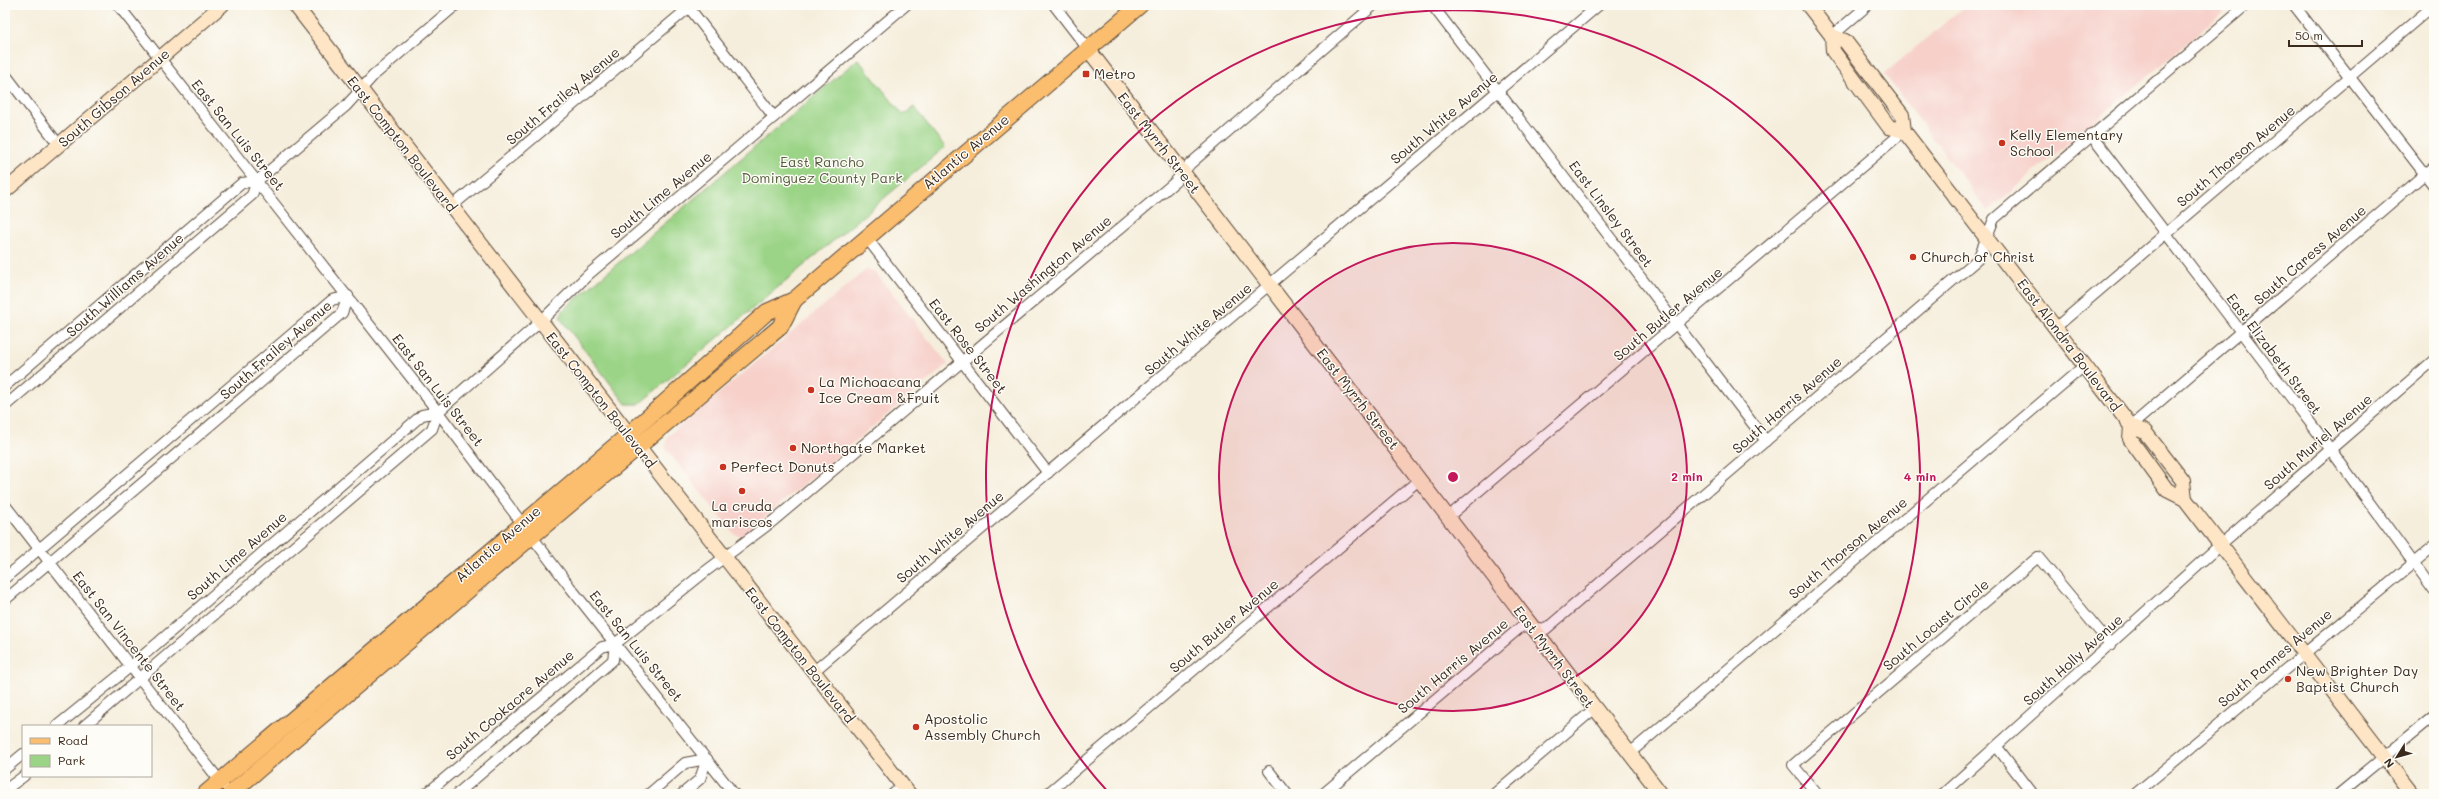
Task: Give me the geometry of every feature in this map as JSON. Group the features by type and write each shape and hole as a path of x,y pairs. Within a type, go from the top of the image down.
{"main road":[{"name":"South Gibson Avenue","path":"5,191 222,5"},
{"name":"East Compton Boulevard","path":"294,5 813,672 901,791"},
{"name":"Atlantic Avenue","path":"205,794 228,791 526,530 632,441 780,327 794,300 866,237 1140,5"},
{"name":"East Alondra Boulevard","path":"1808,5 1832,36 1832,51 1889,127 1904,131 2131,426"},
{"name":"East Myrrh Street","path":"1088,49 1533,627 1594,709 1630,752 1661,794"},
{"path":"2131,426 2130,440 2167,490 2185,499 2412,794"}],"street":[{"name":"East San Luis Street","path":"118,5 348,296 438,412 526,530 734,794"},
{"name":"South Williams Avenue","path":"5,406 252,195 258,181 346,106 360,88 456,5"},
{"name":"South Lime Avenue","path":"85,725 432,430 438,412 540,322 589,274 906,5"},
{"name":"East Myrrh Street","path":"1054,5 1088,49"},
{"name":"South Washington Avenue","path":"724,558 774,521 1183,173 1190,164 1374,5"},
{"name":"East Linsley Street","path":"1432,5 1766,441"},
{"name":"South White Avenue","path":"813,672 1270,286 1322,239 1599,5"},
{"path":"1832,36 1868,5"},
{"name":"South Harris Avenue","path":"1323,794 1522,626 1546,629 1766,441 1978,259 1994,219 2091,135 2246,5"},
{"path":"2294,5 2434,186"},
{"name":"South Thorson Avenue","path":"2055,328 2434,5"},
{"path":"689,6 774,117"},
{"name":"South Frailey Avenue","path":"451,207 689,6"},
{"path":"5,74 59,145"},
{"name":"South Butler Avenue","path":"1448,517 1904,131"},
{"name":"East Elizabeth Street","path":"2091,135 2240,333 2331,450 2434,591"},
{"name":"South Caress Avenue","path":"2131,426 2434,166"},
{"name":"South Williams Avenue","path":"5,386 242,183 258,181"},
{"name":"East Rose Street","path":"866,237 1048,473"},
{"name":"South Frailey Avenue","path":"5,578 332,300 348,296"},
{"name":"South Frailey Avenue","path":"5,600 342,313 348,296"},
{"name":"South Muriel Avenue","path":"2220,545 2434,360"},
{"name":"South Thorson Avenue","path":"1630,752 2084,366"},
{"name":"South Lime Avenue","path":"58,725 131,666 422,415 438,412"},
{"name":"South Butler Avenue","path":"1047,794 1420,480"},
{"name":"East San Vincente Street","path":"5,505 228,791"},
{"name":"South Holly Avenue","path":"1943,794 2111,645 2220,545"},
{"name":"South Pannes Avenue","path":"2135,794 2240,705 2434,546"},
{"name":"South Locust Circle","path":"1817,794 1794,765 2038,557 2111,645"},
{"name":"South Cookacre Avenue","path":"426,794 602,647 615,644 724,558"},
{"path":"457,794 613,660 615,644"},
{"path":"1494,794 1594,709"},
{"path":"2339,794 2384,759 2434,716"},
{"path":"1997,747 2033,794"},
{"path":"5,769 22,755"},
{"path":"649,794 685,763 707,759 700,779 682,794"},
{"path":"1269,772 1287,794"},
{"path":"5,790 23,777"}],"shaded area":[{"name":"Kelly Elementary School","path":"1966,5 2232,5 1988,211 1884,74"},
{"path":"867,269 874,271 948,364 742,536 734,534 666,449 667,437"}],"green space":[{"name":"East Rancho Dominguez County Park","path":"858,59 903,115 914,107 945,147 639,404 626,404 560,318 563,310"}],"place":[{"name":"Metro","path":"1086,74"},
{"name":"Kelly Elementary School","path":"2002,143"},
{"name":"Church of Christ","path":"1913,257"},
{"name":"La Michoacana Ice Cream &Fruit","path":"811,390"},
{"name":"Northgate Market","path":"793,448"},
{"name":"Perfect Donuts","path":"723,467"},
{"name":"La cruda mariscos","path":"742,491"},
{"name":"New Brighter Day Baptist Church","path":"2288,679"},
{"name":"Apostolic Assembly Church","path":"916,727"}]}
